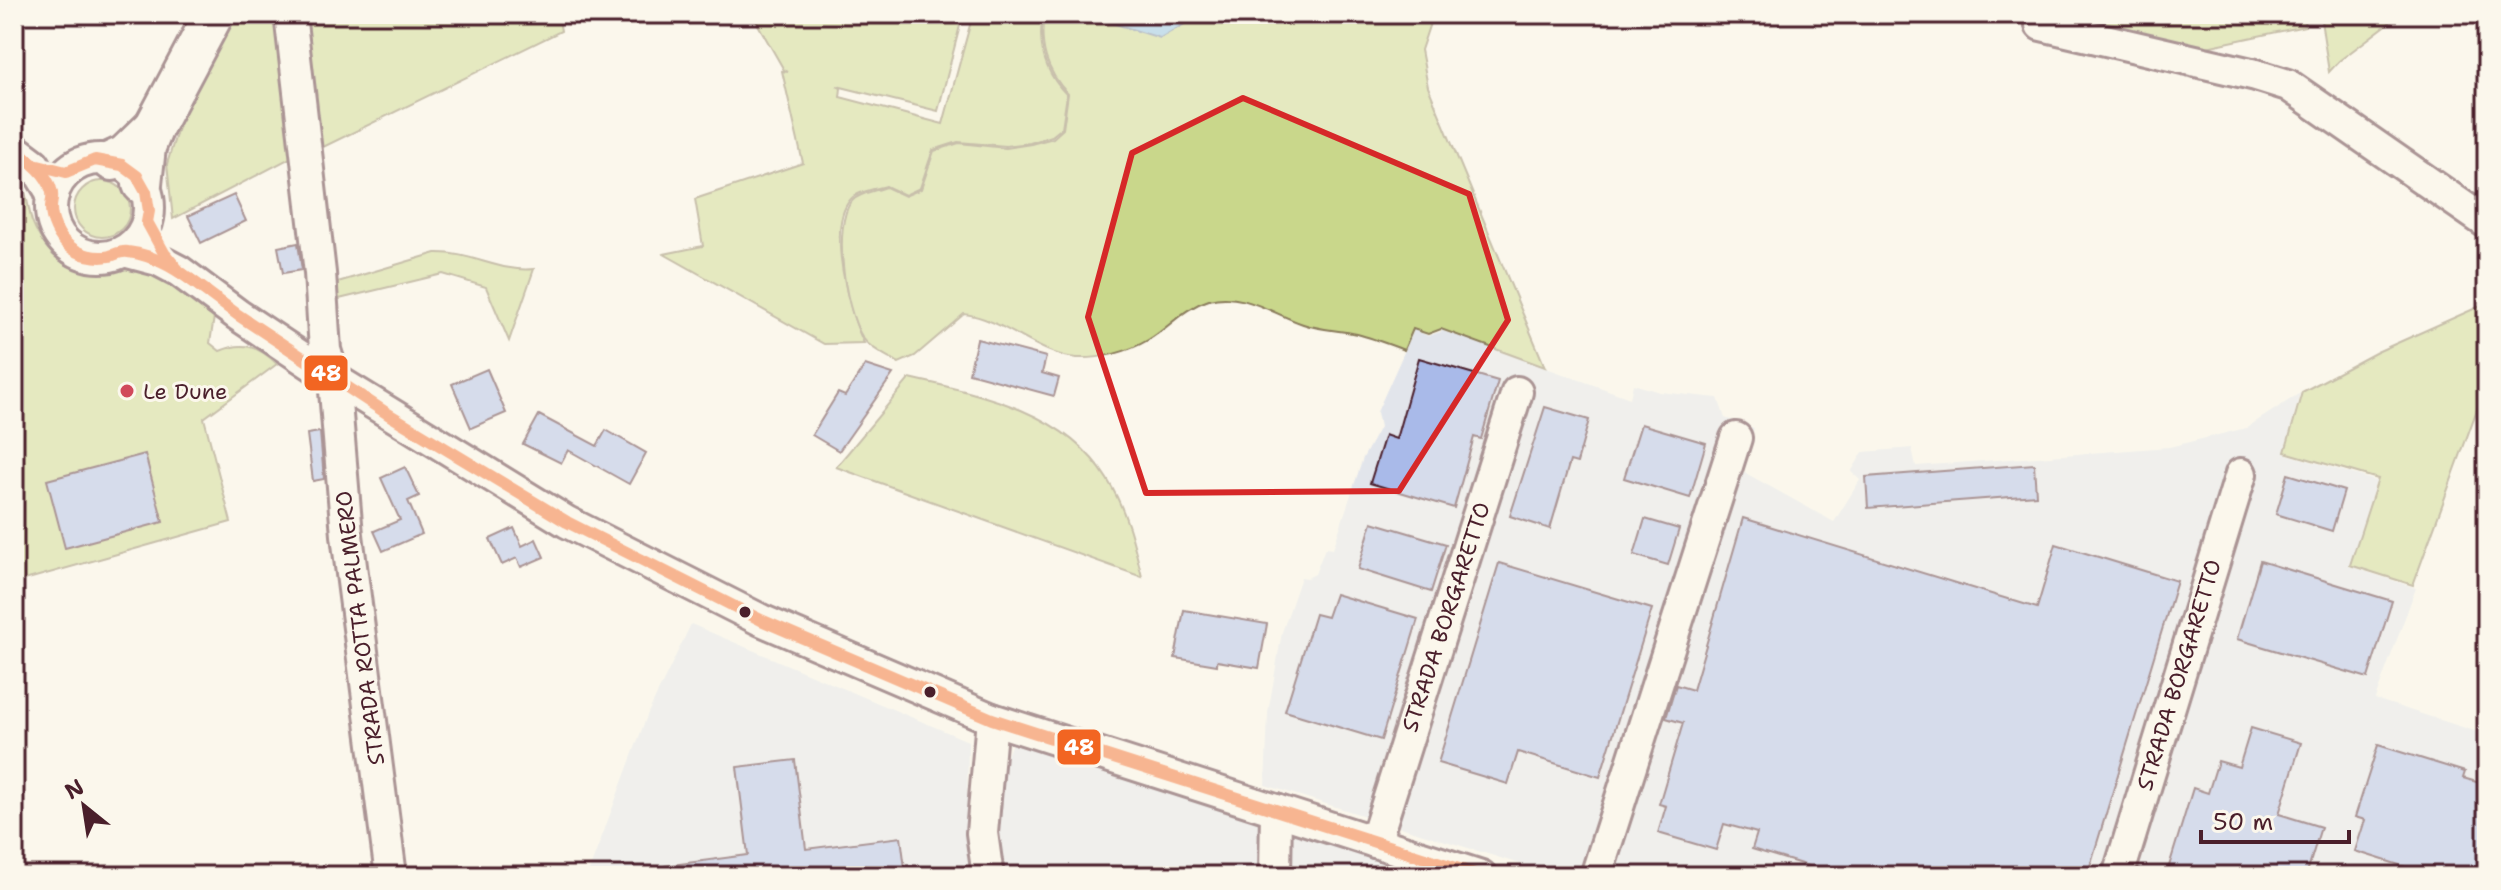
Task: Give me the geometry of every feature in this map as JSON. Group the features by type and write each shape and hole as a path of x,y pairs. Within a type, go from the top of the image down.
{"main road":[{"path":"142,184 146,147 154,127 214,14"},
{"path":"112,161 125,155 154,127"}],"street":[{"name":"STRADA ROTTA PALMERO","path":"290,14 320,273 325,350 334,379 347,535 391,876"},
{"path":"2041,25 2288,85 2487,223"},
{"path":"24,156 60,184"},
{"path":"112,161 131,170 142,184 148,201 147,222 138,239 124,251 95,257 71,247 58,234 53,222 60,184 83,163 112,161"},
{"path":"147,222 164,253 179,271"},
{"path":"124,251 158,260 179,271 334,379 578,528 761,620 992,719 1470,874"},
{"name":"STRADA BORGARETTO","path":"1375,842 1517,392"},
{"path":"1596,876 1736,438"},
{"name":"STRADA BORGARETTO","path":"2118,876 2241,474"},
{"path":"988,876 982,833 992,719"},
{"path":"1275,876 1276,810"}],"highlighted area":[{"path":"1243,98 1469,194 1508,320 1399,491 1146,493 1088,317 1132,153"}],"shaded area":[{"path":"1414,330 1428,336 1443,331 1630,398 1633,384 1660,392 1718,398 1725,418 1754,428 1740,470 1834,522 1860,480 1851,472 1863,452 1912,448 1916,466 2169,447 2246,428 2300,393 2284,453 2376,481 2349,566 2416,588 2375,699 2487,735 2487,876 2337,876 2318,870 2316,876 1558,876 1265,785 1268,713 1282,632 1301,577 1315,574 1325,548 1333,549 1363,458 1380,427 1377,412"},
{"path":"691,624 968,741 967,825 973,876 587,876 648,713"},
{"path":"1014,738 1448,876 1000,876 997,810 1003,766"}],"green space":[{"path":"237,14 283,14 298,154 173,219 167,164 180,121"},
{"path":"295,14 558,14 561,31 313,152"},
{"path":"752,14 963,14 938,111 837,86 841,88 840,97 943,124 973,14 1043,14 1041,37 1044,58 1067,95 1062,128 1052,136 1030,143 1006,146 958,142 933,150 920,188 905,195 886,186 867,191 851,199 844,211 840,228 842,270 852,312 864,343 824,344 664,254 703,246 695,199 803,163 782,71 788,72"},
{"path":"1044,14 1433,14 1421,50 1428,87 1545,367 1441,329 1428,334 1413,329 1404,350 1357,334 1303,324 1246,301 1222,298 1192,308 1156,335 1132,348 1095,357 1077,358 1048,351 993,323 964,314 915,356 899,363 874,349 859,332 847,295 843,230 852,201 886,187 905,196 921,189 934,151 959,143 1006,148 1031,144 1053,138 1063,129 1068,94 1054,76 1046,57"},
{"path":"2032,14 2303,14 2305,26 2183,52"},
{"path":"2320,14 2401,14 2329,72"},
{"name":"Le Dune","path":"14,175 24,190 32,221 41,239 62,262 90,271 105,271 140,262 214,317 210,343 220,351 236,346 250,347 277,364 204,418 231,522 14,583"},
{"path":"102,181 122,189 130,209 122,229 102,237 82,229 74,209 82,189"},
{"path":"436,253 510,268 534,269 509,341 486,287 443,274 335,300 331,284"},
{"path":"2487,303 2487,382 2413,585 2350,565 2378,479 2285,452 2302,392 2377,352"},
{"path":"910,378 965,391 1020,409 1069,437 1090,456 1114,490 1129,526 1142,577 836,467"}],"water":[{"path":"1095,14 1202,14 1160,38 1099,19"}],"building":[{"path":"234,195 246,221 201,243 188,216"},
{"path":"298,243 302,270 283,273 278,247"},
{"path":"977,339 1046,357 1042,373 1059,378 1054,396 969,373"},
{"path":"1419,358 1498,381 1481,439 1474,437 1454,508 1370,483 1385,435 1396,439"},
{"path":"865,365 893,374 839,451 812,435 838,393 845,396"},
{"path":"487,369 506,413 471,428 452,384"},
{"path":"1545,407 1589,420 1577,463 1570,461 1550,529 1510,516"},
{"path":"539,415 597,446 606,430 646,453 629,484 568,450 561,463 523,444"},
{"path":"1641,424 1706,443 1690,498 1624,478"},
{"path":"320,432 324,479 313,481 307,434"},
{"path":"145,454 163,522 65,548 47,480"},
{"path":"2034,464 2036,495 1868,508 1866,477"},
{"path":"405,467 419,496 408,501 422,534 383,551 374,531 400,520 381,478"},
{"path":"2288,474 2344,491 2332,531 2276,514"},
{"path":"1743,518 2037,608 2056,544 2177,581 2087,876 1841,876 1752,849 1757,833 1724,824 1716,850 1658,833 1666,806 1659,804 1683,723 1666,718 1676,685 1693,690"},
{"path":"1645,519 1679,529 1668,565 1634,555"},
{"path":"1372,522 1446,544 1431,592 1358,569"},
{"path":"514,528 522,546 536,539 544,557 521,567 517,558 502,565 490,539"},
{"path":"2260,561 2392,601 2368,678 2237,639"},
{"path":"1499,563 1652,609 1600,777 1518,752 1508,784 1438,763"},
{"path":"1335,594 1418,619 1381,740 1285,711 1315,614 1327,617"},
{"path":"1184,610 1267,624 1259,668 1175,658"},
{"path":"2251,728 2301,743 2279,814 2321,827 2306,876 2166,876 2193,788 2208,793 2218,761 2239,767"},
{"path":"2378,745 2465,772 2463,778 2487,785 2487,860 2482,876 2434,876 2355,851 2365,820 2355,817"},
{"path":"795,760 806,849 901,837 906,876 665,876 665,866 748,855 737,767"}],"transit line":[{"name":"48","path":"14,149 34,164 66,172 95,160 122,165 137,176 146,192 147,222 164,253 179,271 238,315 388,414 567,522 761,620 992,719 1481,876"},
{"name":"48","path":"14,149 36,167 49,183 54,223 69,246 94,257 121,252 149,257 178,271 205,290"}],"place":[{"name":"Le Dune","path":"127,391"}]}
